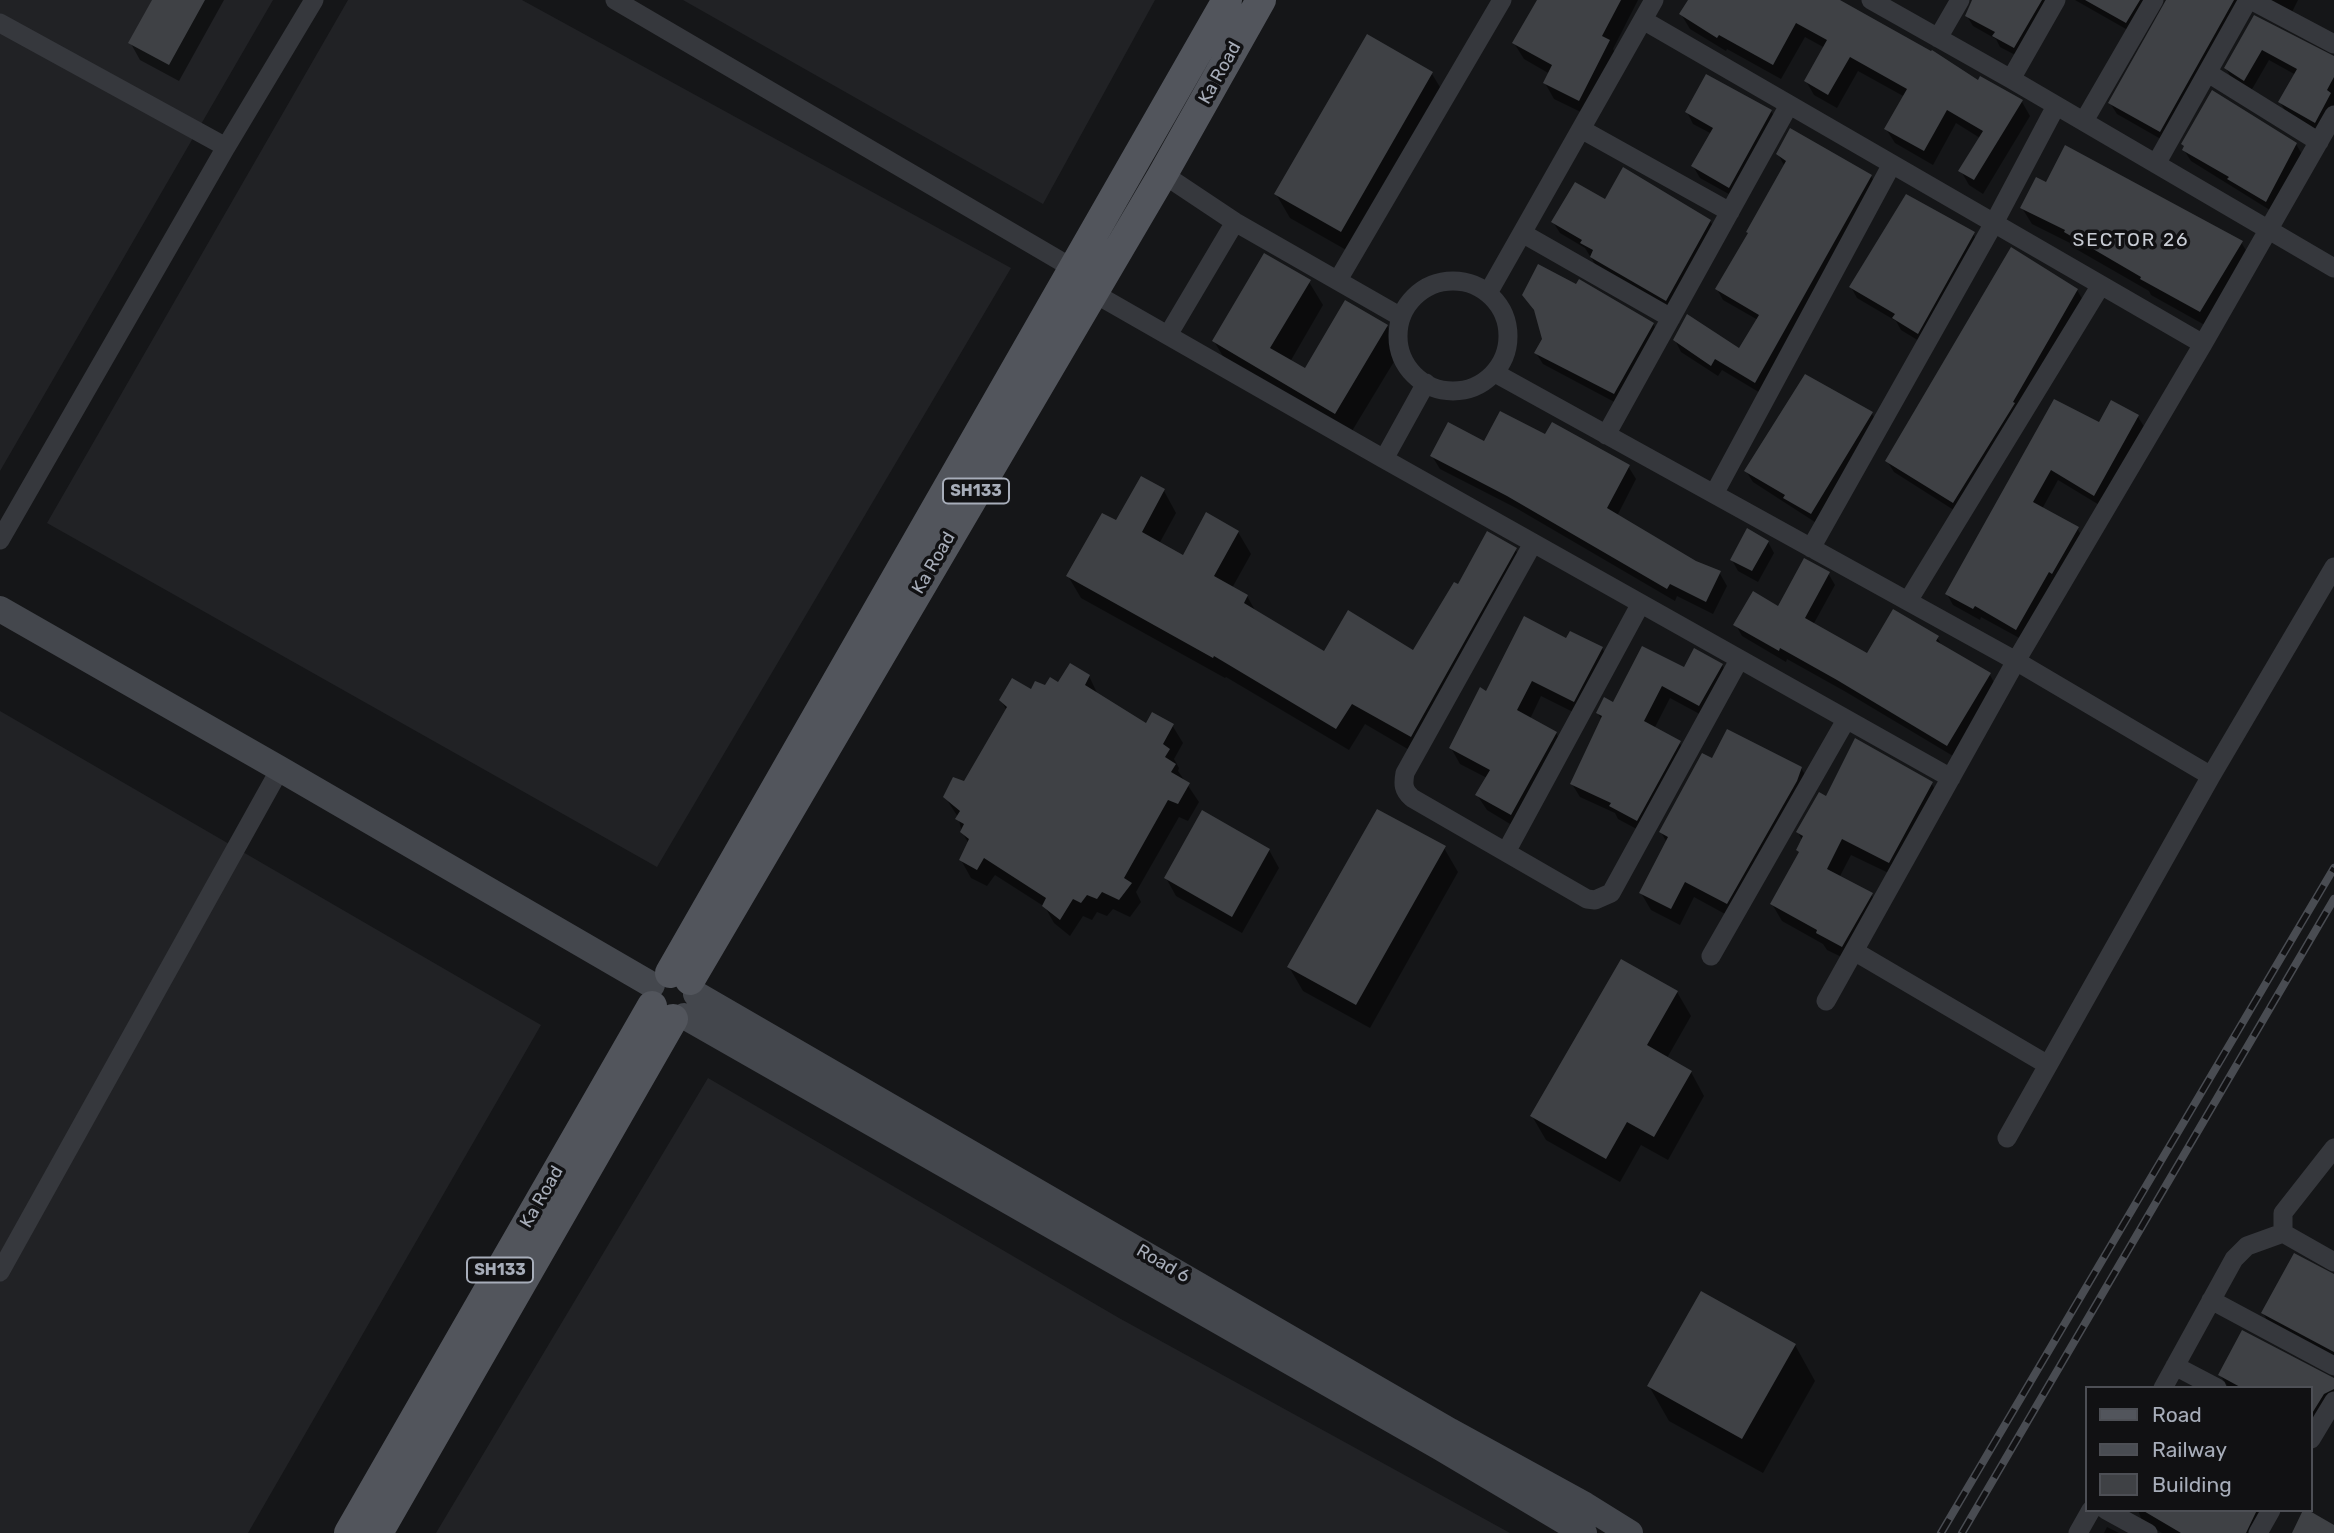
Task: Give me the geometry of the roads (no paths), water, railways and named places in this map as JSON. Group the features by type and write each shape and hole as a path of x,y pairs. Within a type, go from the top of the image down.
{"main road":[{"name":"Ka Road","path":"378,1533 674,996 1083,280 1227,0"},
{"name":"Ka Road","path":"1083,280 1163,174 1261,0"},
{"name":"Ka Road","path":"349,1533 674,996"}],"street":[{"path":"0,540 226,147 314,0"},
{"path":"615,0 1083,280 1168,335 1532,545 1951,778"},
{"path":"1338,280 1502,0"},
{"path":"1488,293 1654,0"},
{"path":"1871,0 2334,268"},
{"path":"1938,38 1960,0"},
{"path":"2011,79 2056,0"},
{"path":"2084,121 2154,0"},
{"path":"2156,164 2249,0 2334,44"},
{"path":"1643,20 2203,344"},
{"path":"0,23 226,147"},
{"path":"2208,73 2319,142"},
{"path":"1606,435 1789,105"},
{"path":"1811,548 1994,223 2056,106"},
{"path":"1826,1001 2016,661 2334,115"},
{"path":"1581,129 1730,212"},
{"path":"1714,494 1892,164"},
{"path":"1163,174 1236,222 1401,317"},
{"path":"1168,335 1236,222"},
{"path":"1522,233 1671,318"},
{"path":"1455,281 1472,285 1488,293 1500,306 1507,323 1508,340 1504,358 1494,373 1467,390 1434,388 1408,368 1400,352 1398,334 1401,317 1410,302 1422,290 1438,283 1455,281"},
{"path":"1908,601 2101,285"},
{"path":"1494,373 2016,661 2211,776"},
{"path":"1384,459 1426,383"},
{"path":"1532,545 1405,773 1403,783 1412,798 1587,899 1595,900 1611,893 1739,660"},
{"path":"2007,1138 2211,776 2334,567"},
{"path":"1506,852 1640,605"},
{"path":"0,609 674,996"},
{"path":"1711,956 1846,720"},
{"path":"0,1272 280,769"},
{"path":"1854,951 2048,1065"},
{"name":"Road 6","path":"674,996 1584,1533"},
{"name":"Road 6","path":"674,996 1630,1533"},
{"path":"2283,1233 2283,1213 2334,1148"},
{"path":"2164,1386 2234,1259 2247,1246 2283,1233 2334,1262"},
{"path":"2211,1300 2334,1366"},
{"path":"2175,1366 2213,1386"},
{"path":"2313,1435 2334,1401"},
{"path":"2078,1533 2090,1512"},
{"path":"2110,1512 2148,1533"},
{"path":"2258,1533 2270,1512"}],"railway":[{"path":"1941,1533 2334,868"},
{"path":"1962,1533 2334,899"}],"district":[{"name":"SECTOR 26","path":"2131,241"}]}
